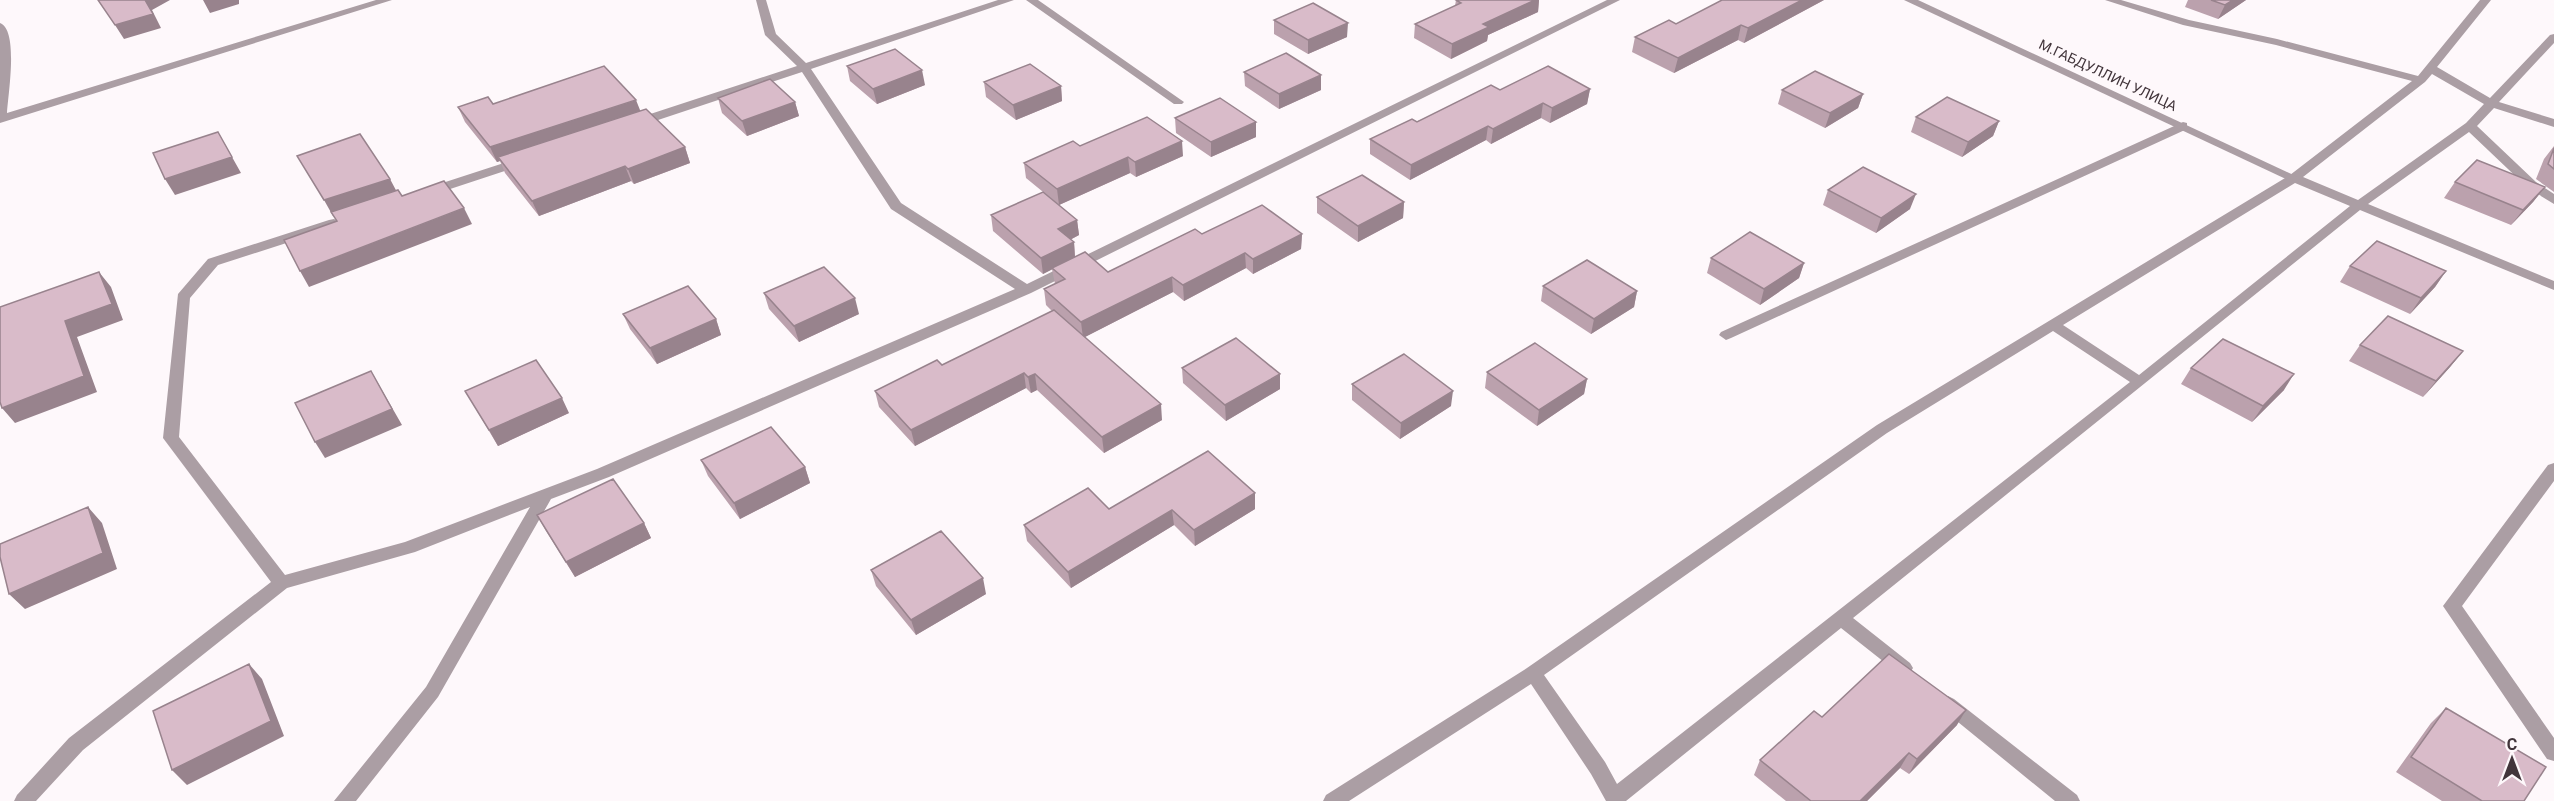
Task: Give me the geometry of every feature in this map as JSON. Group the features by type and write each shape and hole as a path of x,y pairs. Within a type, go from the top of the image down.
{"street":[{"path":"0,26 6,43 0,119 387,0"},
{"path":"761,0 771,35 805,68 896,206 1026,290"},
{"path":"625,127 1009,0"},
{"path":"1031,0 1178,102"},
{"path":"24,801 76,744 282,584 409,547 614,468 1026,290 1615,0"},
{"name":"М.ГАБДУЛЛИН УЛИЦА","path":"1909,0 2294,178 2554,286"},
{"path":"2110,0 2187,23 2277,42 2421,80"},
{"path":"1333,801 1533,673 1882,429 2294,178 2421,80 2486,0"},
{"path":"1533,673 1598,768 1615,799 2359,205 2470,126 2554,37"},
{"path":"2431,68 2490,103 2554,123"},
{"path":"1726,335 2183,126"},
{"path":"2470,126 2532,185 2554,200"},
{"path":"423,194 536,157"},
{"path":"282,584 171,438 183,297 213,262 345,219"},
{"path":"2052,324 2140,382"},
{"path":"2554,469 2452,606 2554,753"},
{"path":"344,801 432,692 545,495"},
{"path":"1841,618 1914,677"},
{"path":"1932,691 2070,801"}],"building":[{"path":"98,0 145,0 153,14 115,25"},
{"path":"1456,0 1535,0 1483,24 1489,27 1452,44 1415,24 1461,3"},
{"path":"1722,0 1802,0 1748,28 1741,25 1678,58 1635,37 1669,20 1676,24"},
{"path":"2211,0 2233,0 2225,5"},
{"path":"1313,3 1348,23 1308,40 1274,20"},
{"path":"895,49 922,70 873,89 847,66"},
{"path":"1286,53 1321,75 1279,94 1244,72"},
{"path":"1030,64 1061,86 1013,105 984,82"},
{"path":"604,66 636,100 490,147 458,107 488,97 493,104"},
{"path":"1548,66 1590,89 1552,108 1543,103 1493,129 1488,126 1411,165 1370,139 1412,119 1417,122 1491,85 1500,90"},
{"path":"1815,71 1863,94 1830,113 1782,90"},
{"path":"770,79 795,102 742,121 718,98"},
{"path":"1947,97 1999,121 1968,142 1916,117"},
{"path":"1220,98 1256,122 1211,142 1175,118"},
{"path":"646,109 685,147 628,169 625,166 532,201 498,157"},
{"path":"1147,117 1182,141 1135,162 1128,157 1057,189 1024,163 1073,141 1080,146"},
{"path":"218,132 232,157 165,179 153,153"},
{"path":"360,134 390,179 324,200 297,156"},
{"path":"2554,148 2554,169 2548,164"},
{"path":"2477,160 2545,187 2523,210 2455,182"},
{"path":"1863,167 1916,194 1881,218 1828,190"},
{"path":"1362,175 1404,202 1358,226 1317,197"},
{"path":"444,181 464,208 300,271 284,240 337,221 331,212 398,190 402,196"},
{"path":"1043,192 1077,220 1058,229 1074,242 1041,258 991,215"},
{"path":"1262,205 1302,234 1253,259 1245,253 1183,285 1172,277 1081,322 1044,289 1065,279 1052,268 1085,252 1108,272 1195,229 1202,234"},
{"path":"1750,232 1804,263 1764,289 1711,258"},
{"path":"2377,241 2446,271 2421,298 2350,266"},
{"path":"1587,260 1637,291 1594,319 1543,286"},
{"path":"824,267 855,298 794,326 764,293"},
{"path":"99,272 112,304 65,321 84,376 2,408 0,402 0,307"},
{"path":"688,286 716,319 650,348 623,314"},
{"path":"1054,310 1161,404 1102,437 1035,374 1028,377 1024,373 911,430 875,391 937,360 942,365"},
{"path":"2388,316 2463,351 2436,381 2360,345"},
{"path":"1236,338 1280,374 1225,405 1182,368"},
{"path":"2223,339 2294,374 2263,406 2191,368"},
{"path":"1535,343 1587,379 1539,410 1487,372"},
{"path":"1404,354 1453,391 1401,423 1352,384"},
{"path":"536,360 562,398 489,430 465,391"},
{"path":"371,371 392,409 315,442 295,403"},
{"path":"771,427 805,467 734,503 701,460"},
{"path":"1208,451 1255,493 1194,530 1172,510 1068,572 1024,525 1088,488 1109,509"},
{"path":"613,479 644,523 566,562 537,515"},
{"path":"88,507 103,553 9,594 0,557 0,544"},
{"path":"941,531 983,578 911,620 871,570"},
{"path":"1889,654 1966,710 1917,759 1909,753 1860,801 1811,801 1760,760 1814,711 1822,717"},
{"path":"249,664 271,721 172,770 153,711"},
{"path":"2446,708 2546,767 2524,801 2482,801 2411,757"}]}
